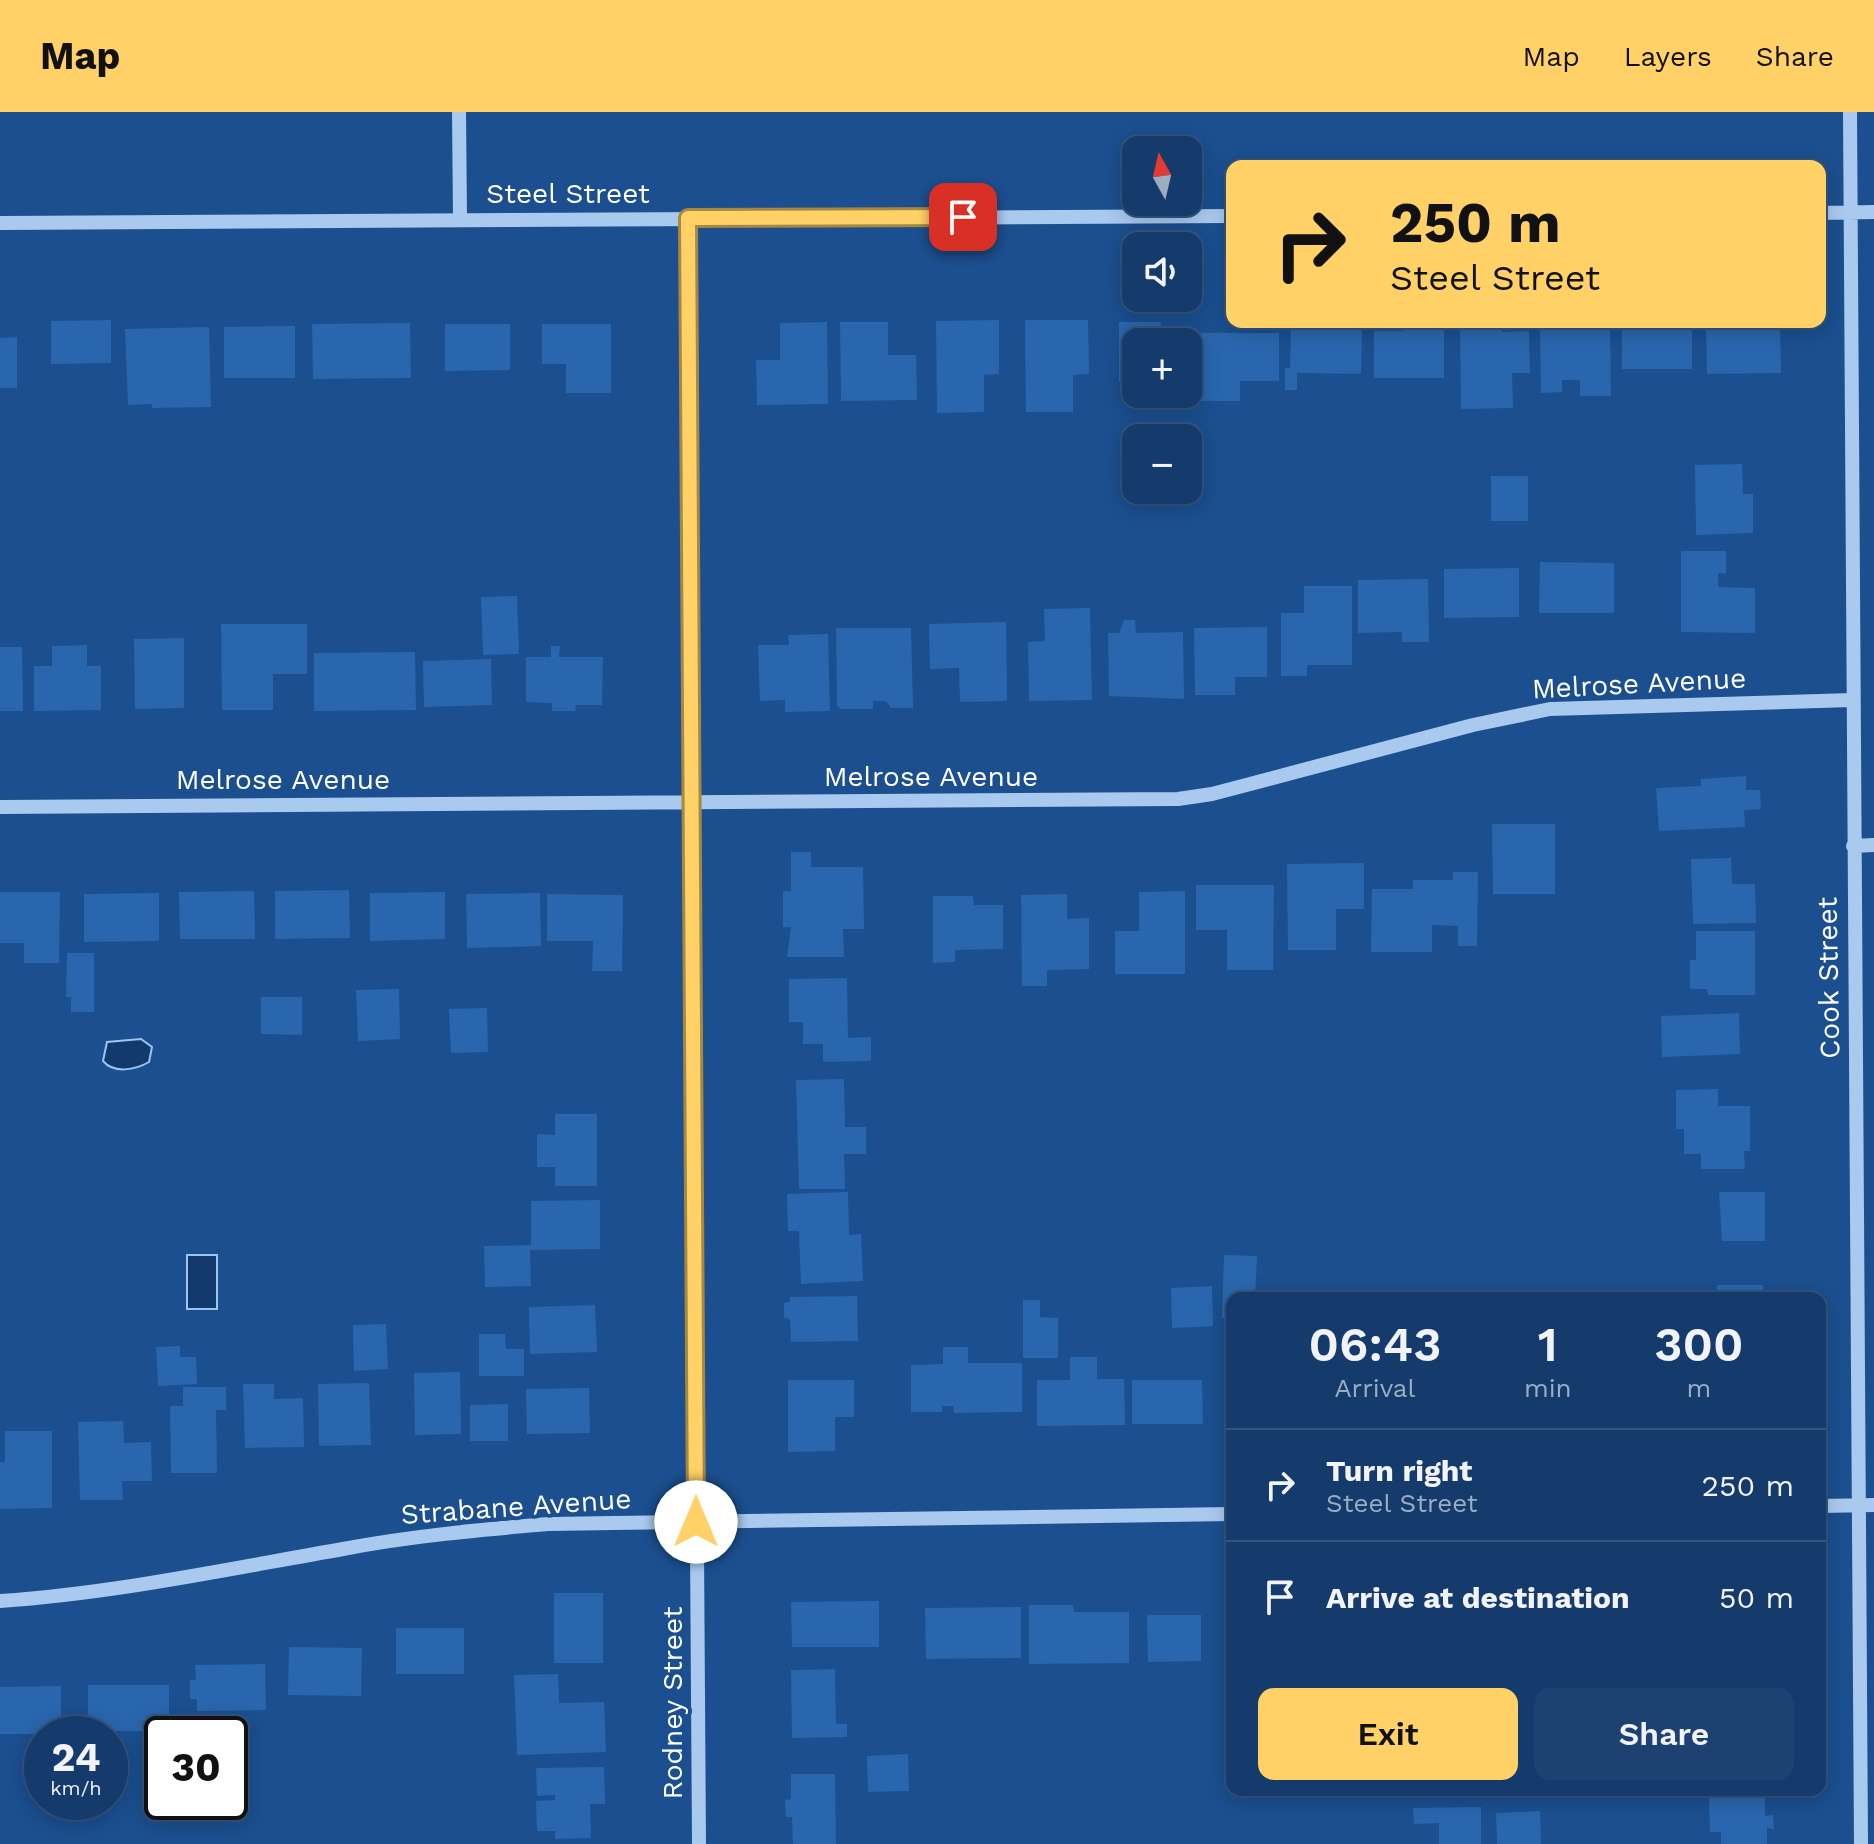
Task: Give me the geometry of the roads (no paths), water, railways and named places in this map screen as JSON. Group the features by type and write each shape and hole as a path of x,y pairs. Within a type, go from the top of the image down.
{"street":[{"path":"459,112 460,219"},
{"name":"Cook Street","path":"1850,112 1853,846 1866,1505 1861,1844"},
{"path":"1826,213 1874,212"},
{"name":"Steel Street","path":"0,223 1226,216"},
{"name":"Rodney Street","path":"688,218 699,1844"},
{"name":"Melrose Avenue","path":"0,807 1178,799 1212,794 1473,725 1550,709 1852,700"},
{"path":"1853,846 1874,845"},
{"path":"1826,1506 1866,1505"},
{"name":"Strabane Avenue","path":"0,1601 185,1580 443,1533 548,1524 1226,1514"}],"water":[{"path":"141,1039 152,1047 149,1062 125,1069 113,1068 103,1061 107,1042"},
{"path":"187,1255 217,1255 217,1309 187,1309"}]}
